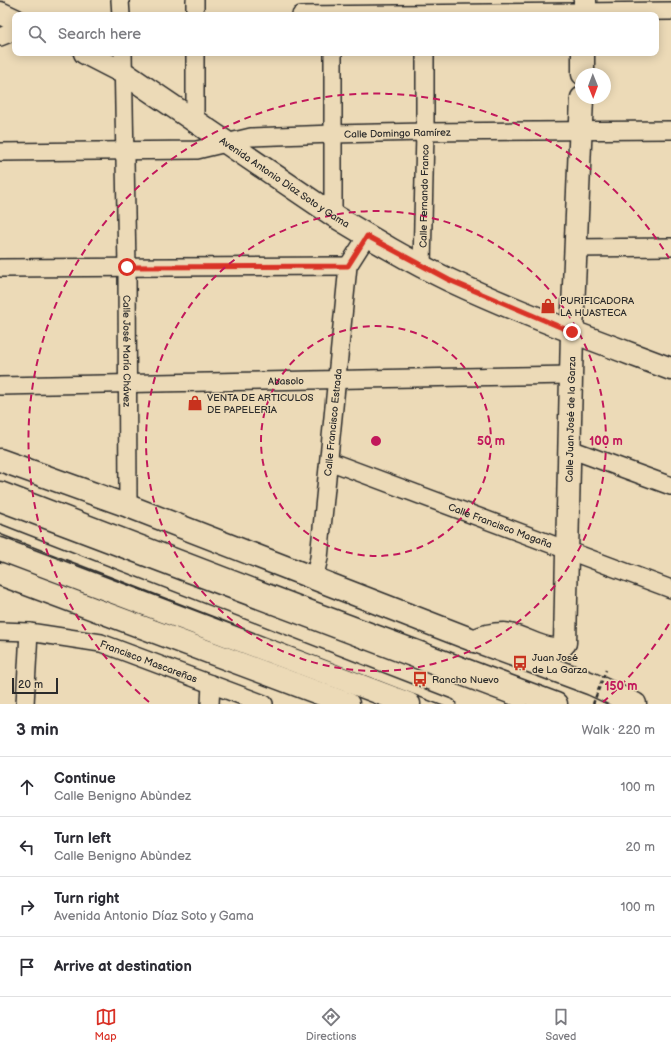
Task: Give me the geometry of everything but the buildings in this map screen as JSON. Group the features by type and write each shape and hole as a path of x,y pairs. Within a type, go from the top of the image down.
{"main road":[{"path":"0,14 12,19"},
{"name":"Avenida Antonio Díaz Soto y Gama","path":"96,56 123,63 195,122 333,215 367,236 422,266 449,280 572,332 671,369"},
{"path":"583,56 583,68"},
{"name":"Calle Juan José de la Garza","path":"474,641 483,637 505,634 518,636 549,649 559,648 564,645 566,636 572,332 582,104"},
{"path":"0,460 128,506 474,641 592,684 635,704"},
{"path":"0,493 556,704"},
{"path":"0,549 409,704"},
{"path":"0,574 334,701"}],"street":[{"path":"120,0 121,12"},
{"path":"195,0 195,12"},
{"path":"320,12 333,10 424,9 585,9 671,11"},
{"path":"0,37 12,32"},
{"path":"195,56 195,122"},
{"path":"333,56 333,215"},
{"name":"Calle Fernando Franco","path":"422,266 425,56"},
{"name":"Calle José María Chávez","path":"123,63 127,267 128,506"},
{"name":"Calle Domingo Ramírez","path":"0,152 197,150 252,137 333,134 671,130"},
{"path":"0,268 348,266 367,236"},
{"path":"576,248 671,247"},
{"name":"Calle Francisco Estrada","path":"314,579 319,558 348,266"},
{"name":"Abasolo","path":"0,386 571,375"},
{"path":"570,449 671,486"},
{"name":"Calle Francisco Magaña","path":"329,461 671,589"},
{"name":"Francisco Mascareñas","path":"0,631 29,632 101,643 264,704"},
{"path":"25,704 29,632"},
{"path":"210,704 211,684"}],"lane":[{"path":"0,507 522,704"},
{"path":"0,529 451,704"}],"path":[{"path":"593,704 606,670"}],"place":[{"name":"PURIFICADORA LA HUASTECA","path":"548,306"},
{"name":"VENTA DE ARTICULOS DE PAPELERIA","path":"195,403"},
{"name":"Juan José de La Garza","path":"520,663"},
{"name":"Rancho Nuevo","path":"420,679"}],"route":[{"path":"127,267 348,266 367,236 449,280 572,332"}]}
